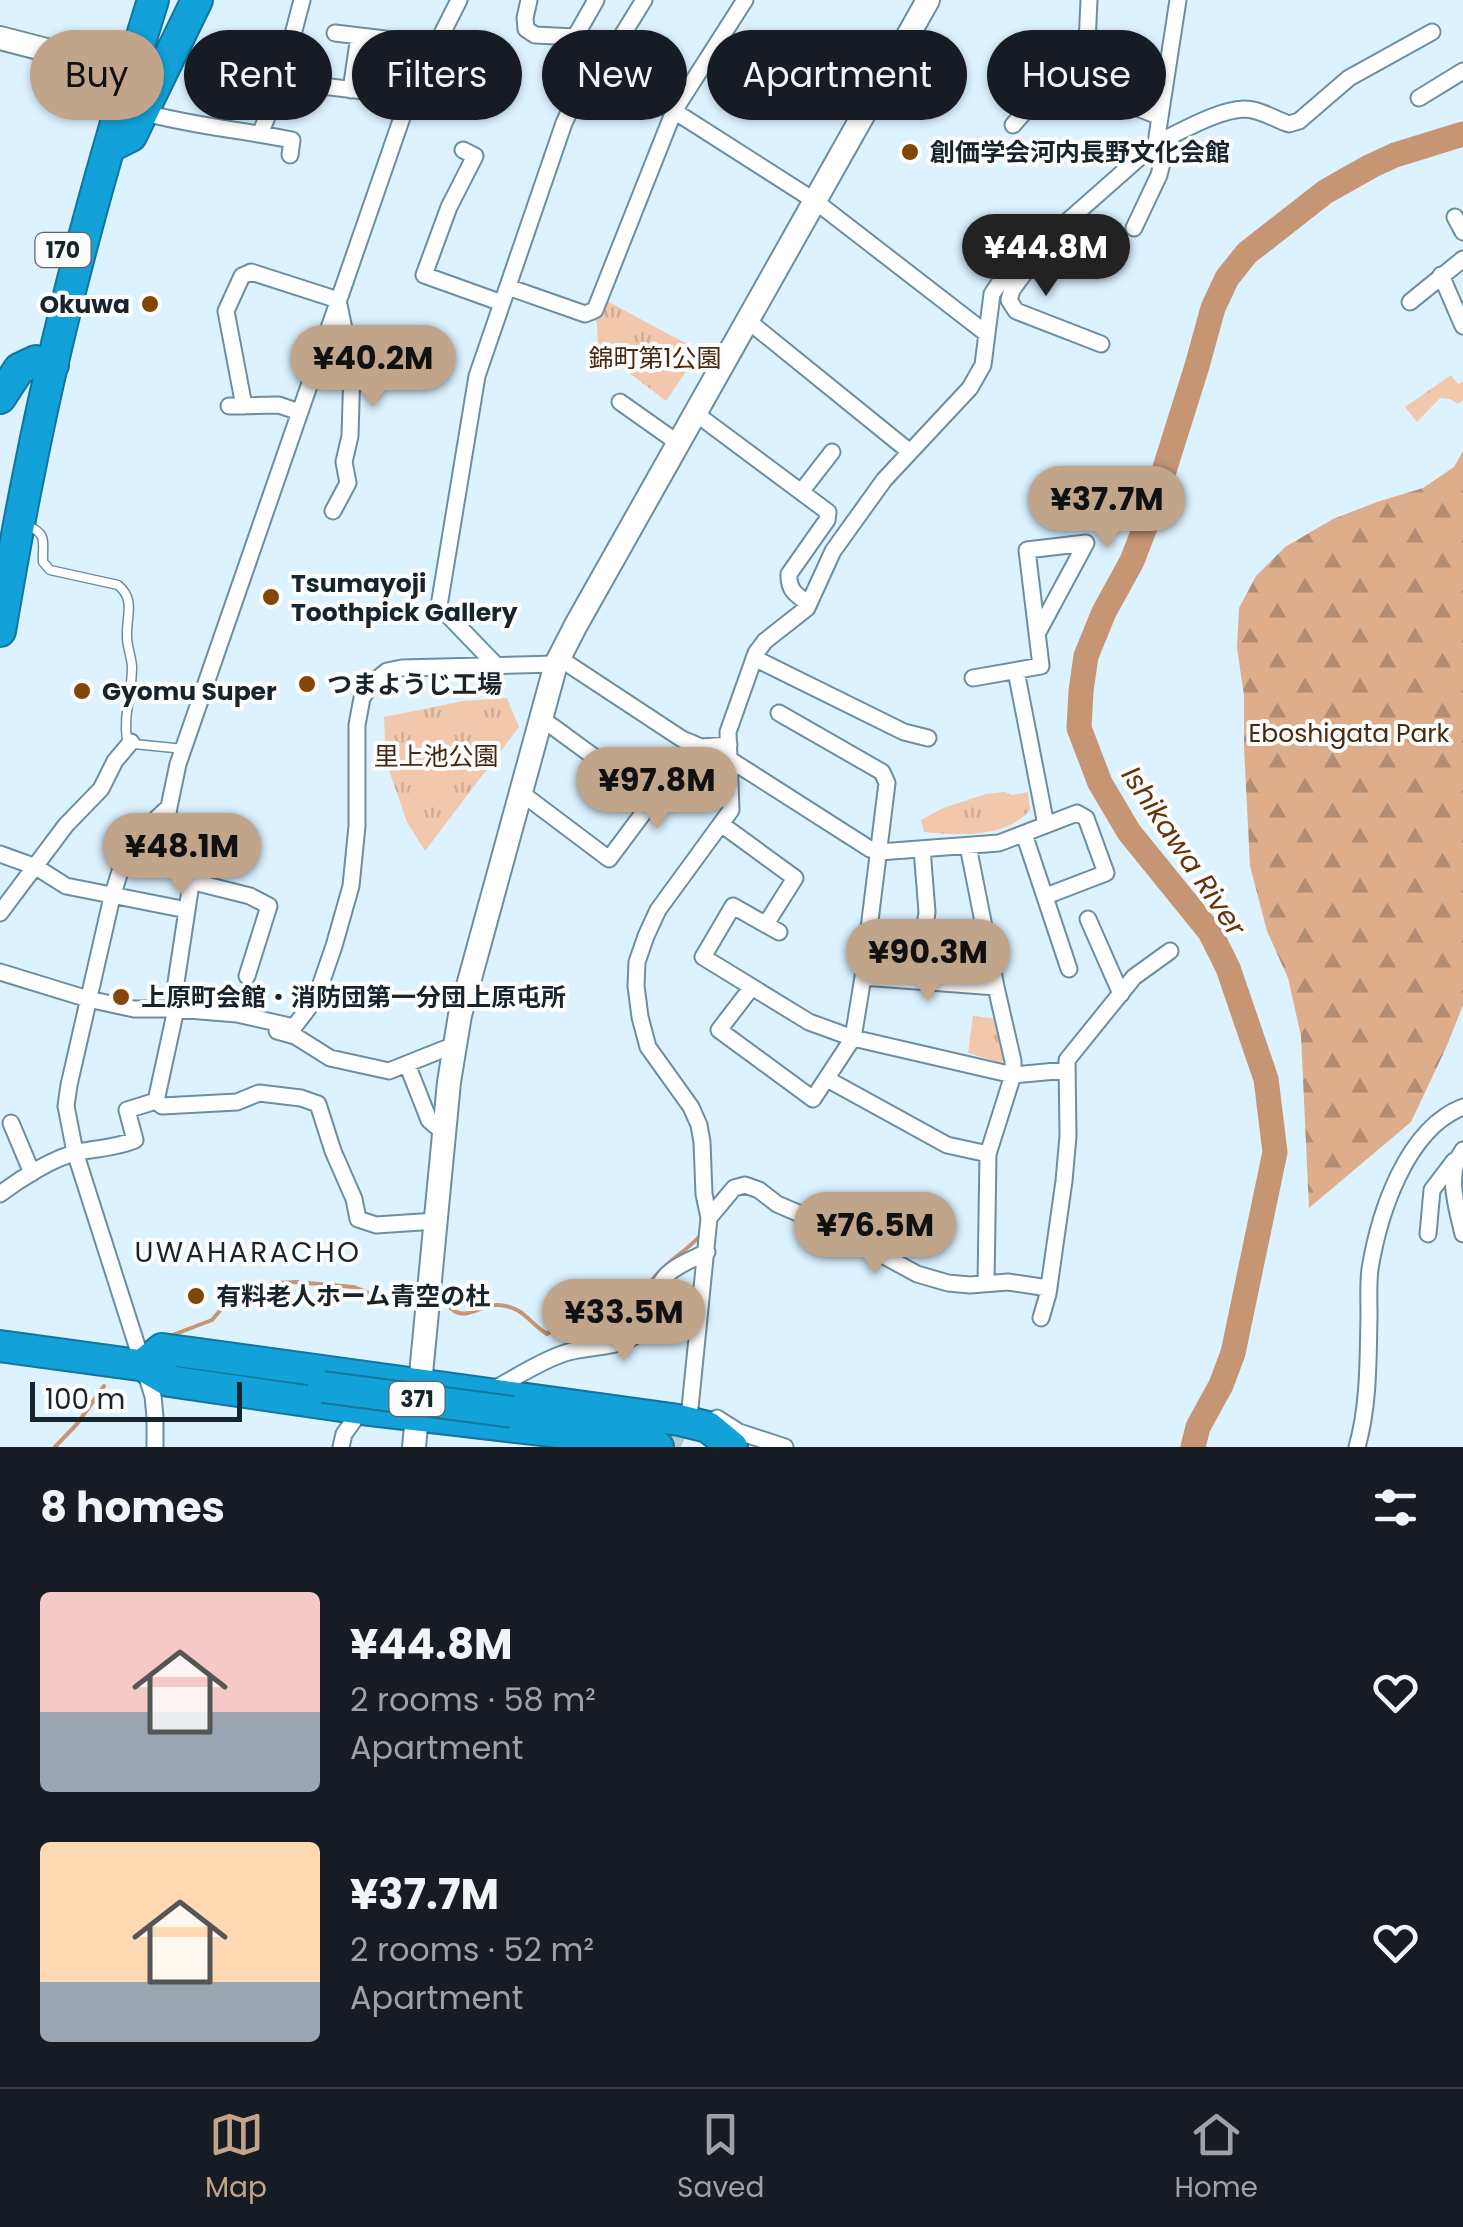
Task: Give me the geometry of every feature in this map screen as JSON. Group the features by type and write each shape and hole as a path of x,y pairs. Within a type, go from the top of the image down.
{"highway":[{"name":"170","path":"128,30 133,0"},
{"name":"170","path":"140,30 154,0"},
{"name":"170","path":"164,67 197,0"},
{"name":"170","path":"0,631 10,519 44,363 52,292 106,120"},
{"name":"170","path":"44,363 70,293 114,120"},
{"name":"170","path":"110,146 131,136 138,120"},
{"path":"0,398 19,369 44,363"},
{"name":"371","path":"0,1346 673,1434 730,1447"},
{"path":"658,1447 168,1381 142,1365 162,1349 486,1393 679,1420 708,1428 730,1447"}],"main road":[{"path":"414,1447 444,1133 460,1016 558,661 927,0"},
{"path":"0,38 30,46"}],"street":[{"path":"260,134 279,88 302,0"},
{"path":"443,30 459,0"},
{"path":"529,0 526,28 534,35 542,35"},
{"path":"579,30 596,0"},
{"path":"625,30 644,0"},
{"path":"687,91 745,0"},
{"path":"1087,30 1088,0"},
{"path":"1166,70 1178,0"},
{"path":"335,32 352,35"},
{"path":"786,1447 739,1432 716,1418 688,1411 709,1218 702,1142 691,1107 648,1047 636,986 638,962 658,910 731,810 728,732 754,658 765,641 808,608 833,551 884,480 970,388 983,365 992,294 1002,279 1046,238 1156,143 1221,114 1245,109 1289,124 1299,121 1349,78 1432,32"},
{"path":"1419,98 1463,71"},
{"path":"332,87 351,90 352,83"},
{"path":"164,118 292,140 290,155"},
{"path":"687,119 815,202 987,334"},
{"path":"248,976 270,906 250,896 202,884 189,874 167,867 161,857 169,807 184,749 401,120"},
{"path":"496,665 439,606 478,376 566,120"},
{"path":"463,150 474,156 449,207 424,275 586,314 595,310 670,120"},
{"path":"1013,125 1017,120"},
{"path":"1134,228 1162,163 1156,143 1158,120"},
{"path":"1046,238 1009,300 1016,312 1102,344"},
{"path":"1410,302 1463,259"},
{"path":"299,412 279,405 236,406 226,310 242,276 251,272 338,300"},
{"path":"1441,274 1463,326"},
{"path":"333,511 348,483 344,462 350,436 352,368 338,300"},
{"path":"747,320 910,452"},
{"path":"620,402 678,443"},
{"path":"695,413 828,512 827,520 789,574 793,593 809,604"},
{"path":"801,492 832,452"},
{"path":"973,678 1041,666 1037,634 1027,550 1086,543 1037,634"},
{"path":"754,658 904,732 928,738"},
{"path":"0,972 88,999 145,1011 237,1014 294,1028 316,998 351,886 357,826 357,725 362,698 372,683 387,672 402,668 558,661 682,739 729,752 879,852 999,843 1077,813 1086,818 1106,873 1046,896"},
{"path":"1016,670 1046,825"},
{"path":"752,987 718,1030 813,1100 854,1038 887,782 882,772 778,714"},
{"path":"520,792 609,859 653,800 541,718"},
{"path":"0,913 66,825 101,790 130,742"},
{"path":"155,1447 152,1396 75,1152 66,1106 112,897 126,852 169,807"},
{"path":"721,824 795,878 772,928 733,906 703,956 809,1022 854,1038 1014,1075 1067,1070"},
{"path":"1024,834 1069,969"},
{"path":"968,846 1014,1062 1014,1075 988,1154 986,1284"},
{"path":"918,981 927,912 922,849"},
{"path":"0,854 36,867 66,886 187,910"},
{"path":"156,1102 174,1009 192,877"},
{"path":"1088,918 1121,994"},
{"path":"1041,1318 1064,1182 1067,1060 1134,977 1170,951"},
{"path":"864,977 996,987"},
{"path":"237,1014 262,1027 294,1036 330,1058 389,1071 455,1047"},
{"path":"407,1064 429,1120 444,1133"},
{"path":"827,1079 947,1145 988,1154"},
{"path":"0,1194 75,1152 118,1147 135,1140 127,1110 156,1102 162,1106 237,1102 259,1093 318,1104 358,1219 376,1225 436,1221"},
{"path":"1357,1447 1367,1383 1370,1271 1392,1191 1414,1147 1436,1125 1463,1107"},
{"path":"11,1123 32,1173"},
{"path":"1460,1154 1454,1186 1463,1234"},
{"path":"1428,1234 1432,1190 1460,1154"},
{"path":"709,1218 734,1188 746,1185 917,1274 948,1283 1008,1282 1048,1288"},
{"path":"486,1393 566,1353 613,1345 634,1336 646,1326 656,1292 666,1276 707,1252"},
{"path":"342,1447 344,1434 362,1409"}],"lane":[{"path":"10,519 38,530 43,536 43,562 50,570 118,585 125,591 130,604 127,637 132,669 124,723 127,740 184,749"}],"green space":[{"name":"錦町第1公園","path":"605,300 700,351 666,401 598,349 594,318"},
{"path":"1451,375 1458,384 1463,382 1463,400 1458,404 1440,398 1417,422 1405,407"},
{"name":"Eboshigata Park","path":"1463,451 1463,1005 1411,1122 1309,1208 1301,1036 1288,978 1267,931 1250,866 1244,696 1237,648 1239,608 1256,576 1285,547 1333,519 1423,488 1454,467"},
{"name":"里上池公園","path":"507,698 519,727 425,851 407,822 386,762 384,717 463,701"},
{"path":"1005,792 1028,792 1030,810 1008,826 980,833 924,832 921,820 943,808"},
{"path":"973,1016 996,1019 1004,1059 1001,1063 968,1053"}],"waterway":[{"name":"Ishikawa River","path":"1193,1447 1198,1427 1233,1353 1275,1152 1266,1079 1228,968 1210,932 1129,832 1100,783 1079,728 1086,656 1132,561 1152,509 1213,308 1227,278 1247,253 1325,192 1395,155 1463,134"},
{"path":"437,1289 457,1312 508,1306 547,1334 580,1321 636,1320 641,1316 643,1300 654,1278 702,1234"},
{"path":"170,1336 212,1320 223,1307 274,1283 354,1287 384,1299 421,1288"},
{"path":"55,1447 104,1386"}],"tunnel":[{"path":"673,1447 685,1418"}],"place":[{"name":"創価学会河内長野文化会館","path":"910,152"},
{"name":"Okuwa","path":"150,304"},
{"name":"Tsumayoji Toothpick Gallery","path":"271,597"},
{"name":"つまようじ工場","path":"307,684"},
{"name":"Gyomu Super","path":"82,691"},
{"name":"上原町会館・消防団第一分団上原屯所","path":"121,997"},
{"name":"有料老人ホーム青空の杜","path":"196,1296"}],"district":[{"name":"UWAHARACHO","path":"248,1252"}]}
